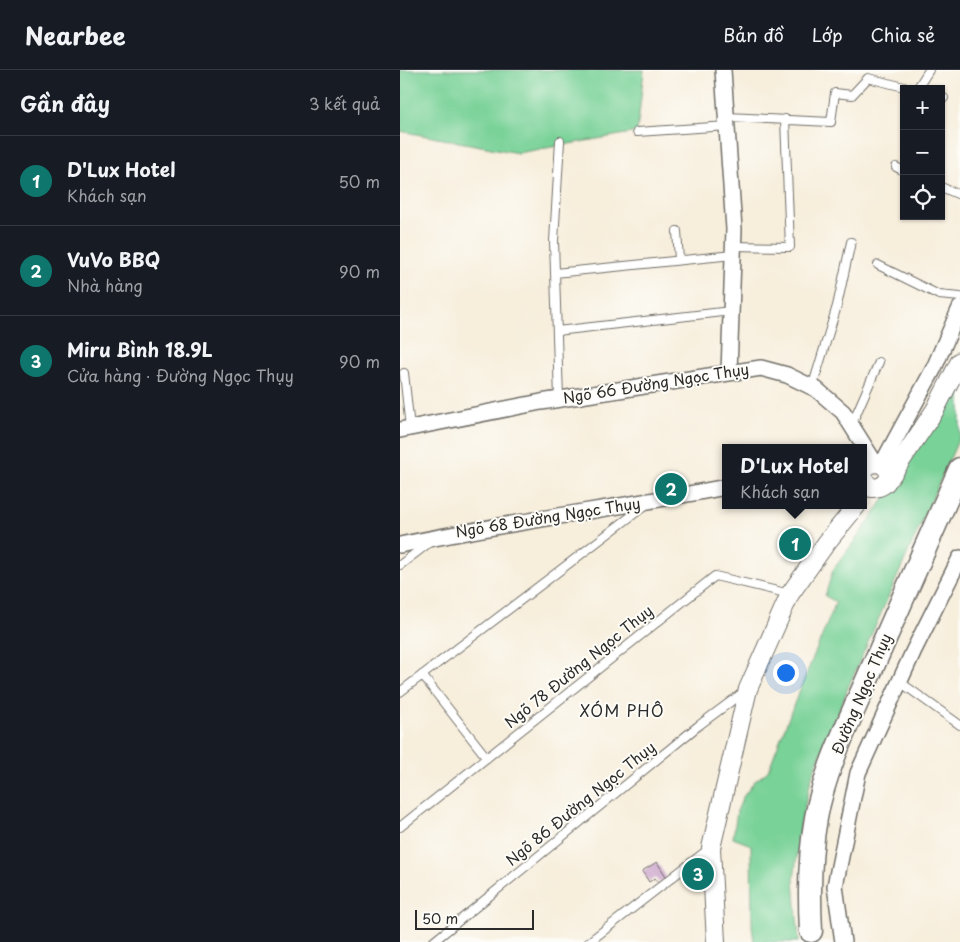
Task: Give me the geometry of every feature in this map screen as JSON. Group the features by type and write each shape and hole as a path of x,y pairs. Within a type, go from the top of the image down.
{"main road":[{"name":"Đường Ngọc Thụy","path":"811,931 810,855 816,816 830,769 853,712 960,469"}],"street":[{"path":"723,70 733,250 729,372"},
{"path":"877,469 934,368 960,308"},
{"path":"877,469 935,410 960,361"},
{"name":"Ngõ 66 Đường Ngọc Thụy","path":"405,429 559,399 761,368 787,375 812,388 843,412 862,444"},
{"name":"Ngõ 66 Đường Ngọc Thụy","path":"867,452 877,469"},
{"path":"867,488 878,488 885,485 877,469"},
{"name":"Ngõ 68 Đường Ngọc Thụy","path":"400,545 722,488"},
{"path":"716,942 711,848 748,689 790,594 827,542 854,509"},
{"name":"Đường Ngọc Thụy","path":"843,942 835,886 858,773 960,558"}],"lane":[{"path":"920,85 929,70"},
{"path":"637,132 727,121 785,119 831,122 834,93 852,95 868,78 900,86"},
{"path":"555,272 679,260 733,250 790,247 785,119"},
{"path":"559,399 554,240 560,141"},
{"path":"945,189 960,195"},
{"path":"677,230 679,260"},
{"path":"812,388 837,306 851,242"},
{"path":"878,265 939,294 960,297"},
{"path":"557,331 731,311"},
{"path":"851,426 879,362"},
{"path":"404,373 405,429"},
{"path":"400,692 650,501"},
{"path":"400,565 437,537"},
{"name":"Ngõ 78 Đường Ngọc Thụy","path":"400,827 715,576 790,594"},
{"path":"422,675 487,758"},
{"path":"900,682 960,725"},
{"name":"Ngõ 86 Đường Ngọc Thụy","path":"433,942 698,726 748,689"},
{"path":"589,942 711,848"}],"green space":[{"path":"400,70 644,70 637,132 518,153 400,131"},
{"path":"960,374 960,436 850,683 812,776 801,822 794,880 799,942 754,942 752,926 751,845 733,838 737,811 743,797 755,781 768,771 836,602 825,596 833,570 870,520 912,456"}],"building":[{"path":"657,862 667,878 659,883 655,878 649,882 642,871"}],"place":[{"name":"VuVo BBQ","path":"671,489"},
{"name":"D'Lux Hotel","path":"795,544"},
{"name":"Miru Bình 18.9L","path":"698,874"}],"district":[{"name":"XÓM PHÔ","path":"622,711"}]}
